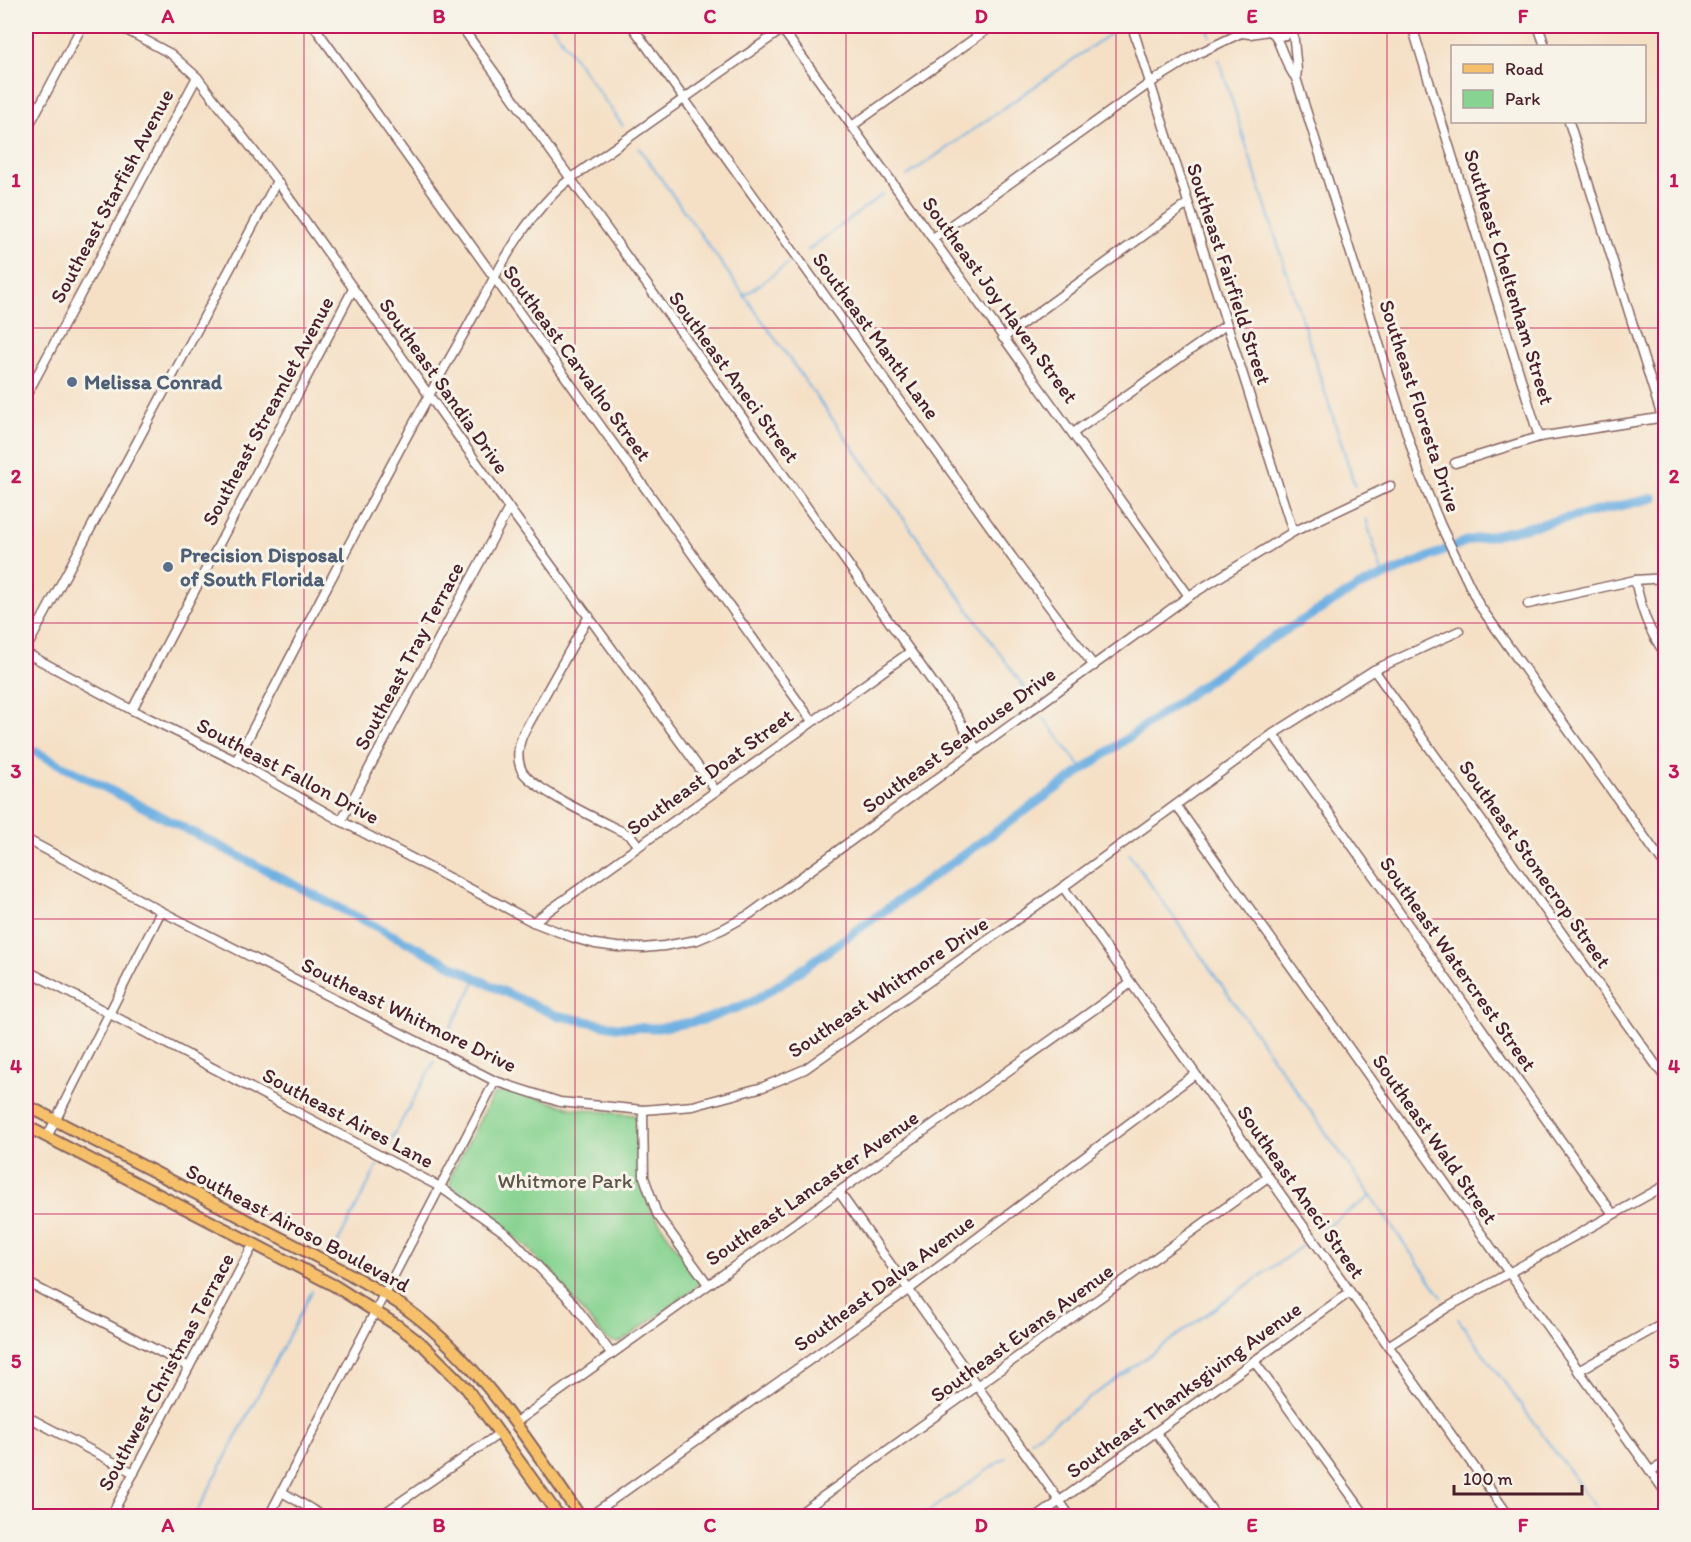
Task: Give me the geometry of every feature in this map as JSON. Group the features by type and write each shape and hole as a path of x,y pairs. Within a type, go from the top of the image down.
{"main road":[{"name":"Southeast Airoso Boulevard","path":"26,1105 209,1201 413,1313 487,1386 580,1516"},
{"name":"Southeast Airoso Boulevard","path":"26,1126 335,1286 377,1311 423,1345 467,1389 559,1516"},
{"path":"201,1217 209,1201"}],"street":[{"path":"26,132 82,26"},
{"name":"Southeast Sandia Drive","path":"119,26 171,54 197,77 276,181 428,396 716,791"},
{"name":"Southeast Carvalho Street","path":"314,26 812,721"},
{"name":"Southeast Aneci Street","path":"461,26 957,716 977,750"},
{"name":"Southeast Manth Lane","path":"632,26 1012,557 1094,666"},
{"path":"852,126 992,26"},
{"name":"Southeast Fairfield Street","path":"1132,26 1293,532"},
{"path":"933,238 1150,83 1197,54 1241,33 1250,26"},
{"name":"Southeast Cheltenham Street","path":"1412,26 1539,437"},
{"path":"1538,26 1545,45"},
{"path":"236,761 428,396 525,226 551,194 570,179 783,27"},
{"name":"Southeast Joy Haven Street","path":"783,27 1189,596"},
{"path":"1241,33 1270,31 1285,36 1294,28"},
{"name":"Southeast Floresta Drive","path":"1294,28 1296,78"},
{"name":"Southeast Floresta Drive","path":"1270,31 1286,56 1296,78 1420,475 1461,569 1479,605 1665,867"},
{"name":"Southeast Starfish Avenue","path":"26,396 197,77"},
{"path":"1455,463 1539,437 1664,417 1569,123"},
{"path":"26,651 276,181"},
{"path":"1003,338 1187,204"},
{"name":"Southeast Streamlet Avenue","path":"132,710 353,289"},
{"path":"1073,433 1226,325"},
{"name":"Southeast Seahouse Drive","path":"532,922 574,938 606,945 644,948 697,940 723,929 750,914 1189,596 1293,532 1390,486"},
{"name":"Southeast Tray Terrace","path":"341,821 509,508"},
{"path":"1528,604 1635,580 1665,578"},
{"path":"1635,580 1644,618 1665,655"},
{"path":"589,616 520,741 518,755 523,771 536,785 631,836 638,845"},
{"name":"Southeast Whitmore Drive","path":"26,839 161,911 495,1081 560,1102 643,1110 693,1106 763,1087 805,1069 1063,887 1273,734 1374,670 1459,631"},
{"name":"Southeast Fallon Drive","path":"26,651 132,710 236,761 341,821 532,922"},
{"name":"Southeast Doat Street","path":"532,922 910,652"},
{"name":"Southeast Stonecrop Street","path":"1374,670 1665,1079"},
{"name":"Southeast Watercrest Street","path":"1273,734 1613,1214"},
{"name":"Southeast Wald Street","path":"1176,804 1665,1493"},
{"name":"Southeast Aneci Street","path":"1063,887 1509,1516"},
{"path":"47,1137 161,911"},
{"name":"Southeast Aires Lane","path":"26,970 440,1187 508,1235 572,1302 611,1353"},
{"name":"Southeast Lancaster Avenue","path":"514,1423 707,1283 839,1192 1131,983"},
{"name":"Southeast Dalva Avenue","path":"590,1516 908,1290 1195,1074"},
{"path":"269,1516 495,1081"},
{"path":"643,1110 644,1177 657,1214 707,1283"},
{"name":"Southeast Evans Avenue","path":"796,1516 1268,1177"},
{"path":"1388,1346 1448,1307 1665,1185"},
{"path":"839,1192 1070,1516"},
{"name":"Southwest Christmas Terrace","path":"111,1516 253,1245"},
{"path":"26,1282 189,1367"},
{"name":"Southeast Thanksgiving Avenue","path":"1039,1516 1350,1292"},
{"path":"1578,1371 1665,1322"},
{"path":"1254,1361 1366,1516"},
{"path":"26,1416 134,1473"},
{"path":"1156,1432 1216,1516"},
{"path":"380,1516 500,1433"},
{"path":"1650,1471 1665,1463"},
{"path":"282,1492 323,1516"}],"green space":[{"name":"Whitmore Park","path":"504,1090 513,1090 570,1108 634,1115 638,1120 638,1166 646,1197 661,1225 699,1282 695,1289 621,1342 606,1339 529,1249 451,1186 450,1177 493,1095"}],"waterway":[{"path":"552,26 623,126"},
{"path":"1207,26 1210,36"},
{"path":"907,176 1118,28"},
{"path":"1219,60 1355,486"},
{"path":"639,148 1031,697"},
{"path":"808,250 883,194"},
{"path":"744,296 790,262"},
{"path":"26,747 492,986 555,1015 616,1027 658,1028 703,1020 752,1002 791,977 1246,654 1358,587 1467,541 1654,498"},
{"path":"1366,519 1383,576"},
{"path":"1043,717 1083,770"},
{"path":"1129,854 1442,1297"},
{"path":"445,1038 477,979"},
{"path":"388,1146 434,1062"},
{"path":"333,1252 378,1165"},
{"path":"1322,1230 1371,1196"},
{"path":"1031,1440 1302,1246"},
{"path":"195,1516 312,1291"},
{"path":"1458,1319 1602,1516"},
{"path":"922,1516 1006,1457"}],"place":[{"name":"Melissa Conrad","path":"72,382"},
{"name":"Precision Disposal of South Florida","path":"168,567"}]}
